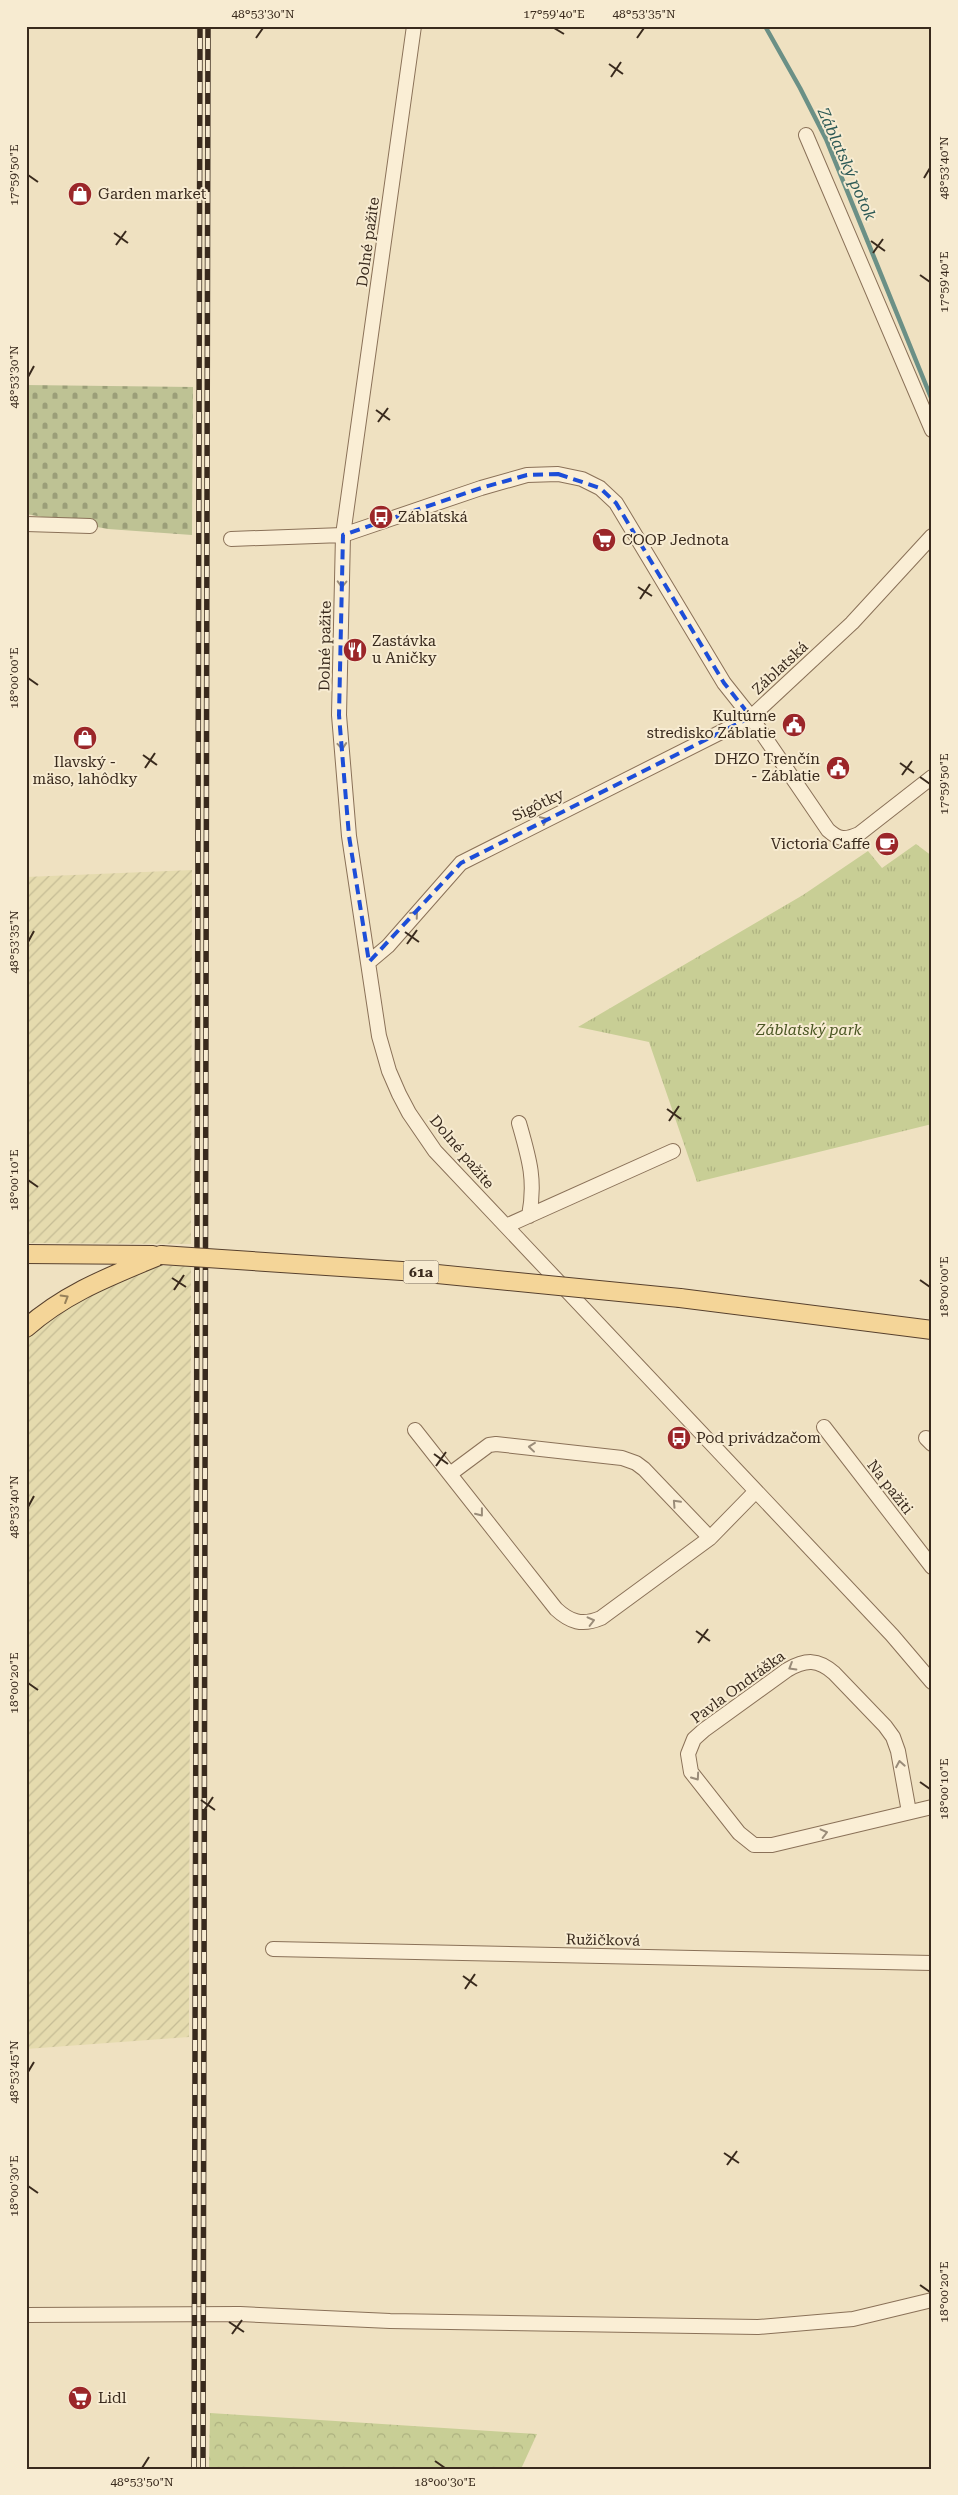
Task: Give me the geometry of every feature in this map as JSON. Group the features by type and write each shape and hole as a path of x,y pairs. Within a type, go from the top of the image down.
{"main road":[{"name":"61a","path":"26,1254 161,1256 417,1272 680,1298 932,1330"},
{"name":"61a","path":"26,1328 49,1308 79,1290 161,1256"}],"street":[{"name":"Dolné pažite","path":"414,26 343,535 339,715 349,836 384,1054 409,1113 435,1151 930,1677"},
{"path":"806,136 932,430"},
{"name":"Záblatská","path":"231,539 343,535 481,488 527,475 558,474 582,479 600,488 616,503 724,683 751,717 852,623 932,536"},
{"path":"26,524 90,526"},
{"path":"751,717 828,830 837,838 848,839 859,834 932,777"},
{"name":"Sigôtky","path":"369,962 388,946 461,863 751,717"},
{"path":"519,1123 530,1160 532,1176 533,1193 529,1216"},
{"path":"506,1226 673,1151"},
{"name":"Na pažiti","path":"824,1427 932,1567"},
{"path":"415,1430 556,1608 565,1617 581,1623 601,1618 710,1538 755,1492"},
{"path":"450,1474 489,1445 496,1444 622,1458 636,1463 644,1469 710,1538"},
{"name":"Pavla Ondráška","path":"909,1812 898,1750 889,1731 834,1673 826,1666 813,1660 799,1663 787,1670 704,1730 694,1739 688,1754 691,1772 739,1833 754,1846 772,1845 932,1807"},
{"name":"Ružičková","path":"273,1949 932,1963"},
{"path":"29,2316 240,2314 390,2321 758,2327 853,2319 932,2300"}],"highlighted area":[{"path":"558,474 600,488 616,503 724,683 751,717 461,863 369,962 349,836 339,715 343,535 481,488 527,475"}],"shaded area":[{"path":"192,870 191,1244 26,1243 26,877"},
{"path":"145,1266 191,1266 189,2037 26,2049 26,1339 39,1326 70,1303"}],"green space":[{"path":"26,385 193,387 192,535 108,529 26,514"},
{"name":"Záblatský park","path":"916,844 932,856 932,1124 697,1182 649,1042 578,1027 803,895 868,851 882,868"},
{"path":"210,2413 537,2434 521,2469 209,2469"}],"waterway":[{"name":"Záblatský potok","path":"765,26 826,139 932,400"}],"railway":[{"path":"194,2469 200,26"},
{"path":"203,2469 208,26"}],"place":[{"name":"Garden market","path":"80,194"},
{"name":"Záblatská","path":"381,517"},
{"name":"COOP Jednota","path":"604,540"},
{"name":"Zastávka u Aničky","path":"355,650"},
{"name":"Kultúrne stredisko Záblatie","path":"794,725"},
{"name":"Ilavský - mäso, lahôdky","path":"85,738"},
{"name":"DHZO Trenčín - Záblatie","path":"838,768"},
{"name":"Victoria Caffe","path":"887,844"},
{"name":"Pod privádzačom","path":"679,1438"},
{"name":"Lidl","path":"80,2398"}]}
